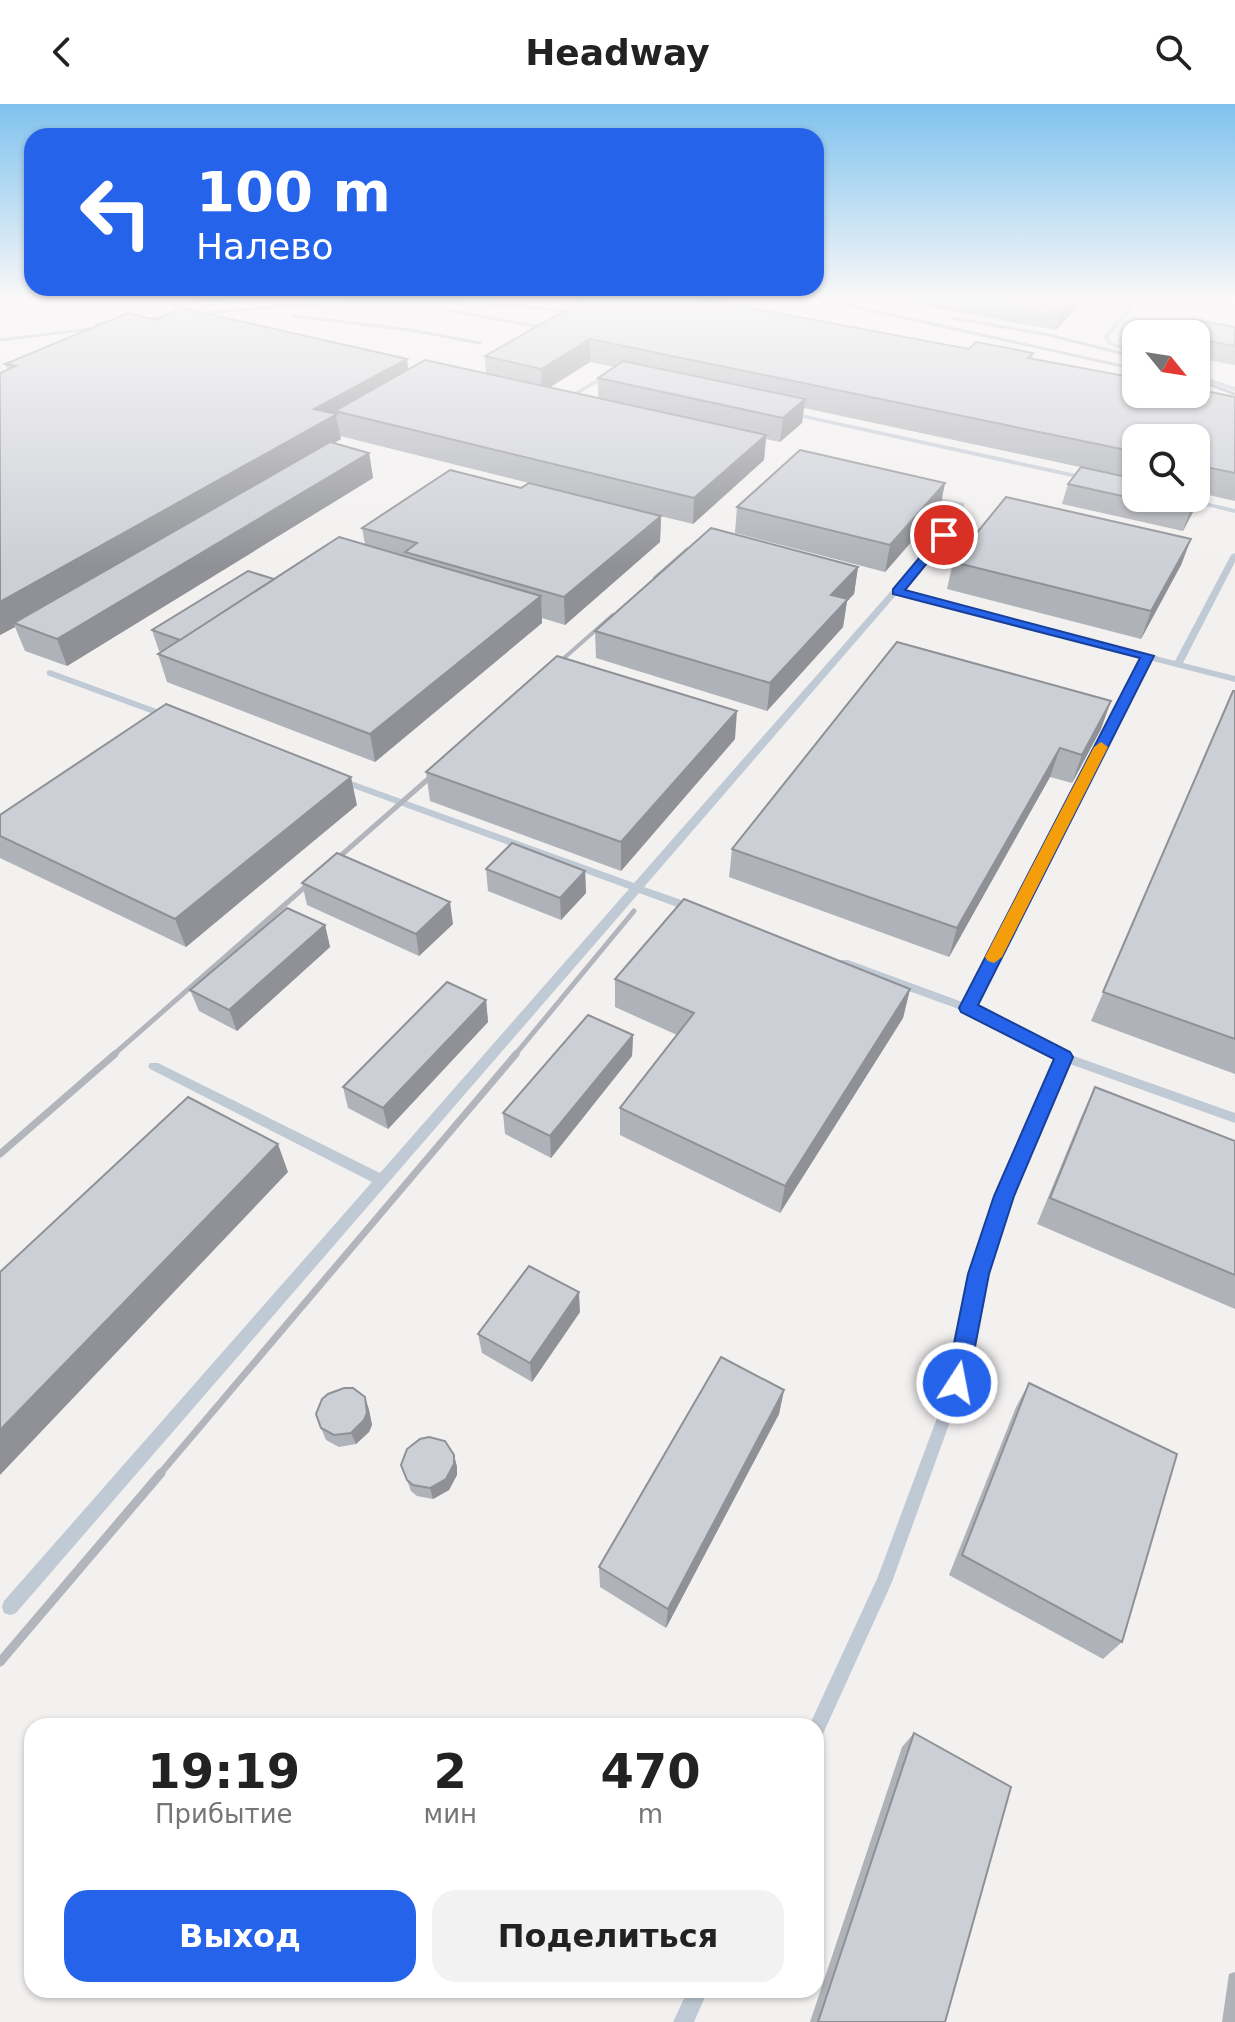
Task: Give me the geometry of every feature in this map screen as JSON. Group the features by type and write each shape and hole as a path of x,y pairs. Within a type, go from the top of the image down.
{"lane":[{"path":"566,399 585,388"},
{"path":"778,411 1105,482"},
{"path":"10,1607 960,517 961,505 919,495"},
{"path":"1210,505 1235,511"},
{"path":"1178,664 1235,555"},
{"path":"897,592 1235,679"},
{"path":"968,1008 1147,656"},
{"path":"50,673 182,721"},
{"path":"328,775 697,910"},
{"path":"832,959 968,1008 1064,1057 1235,1118"},
{"path":"822,1718 884,1582 957,1383 979,1274 1004,1196 1064,1057"},
{"path":"154,1066 381,1180"},
{"path":"683,2022 694,1998"}],"building":[{"path":"0,388 354,388 314,409 337,414 0,602"},
{"path":"376,388 550,388 766,435 694,498 335,411"},
{"path":"642,388 750,388 805,399 783,418"},
{"path":"824,388 1122,388 1122,408 1210,408 1210,392 1235,397 1235,473 1210,468 1210,424 1122,424 1122,449"},
{"path":"330,442 369,453 57,639 14,623"},
{"path":"800,450 945,483 890,545 737,507"},
{"path":"1081,467 1122,476 1122,496 1068,484"},
{"path":"450,470 521,488 529,483 661,516 564,597 405,552 417,543 362,528"},
{"path":"1006,497 1191,539 1151,611 953,562"},
{"path":"711,528 858,567 831,595 848,599 770,683 595,631"},
{"path":"339,537 541,596 370,734 158,654"},
{"path":"248,571 274,579 180,640 152,630"},
{"path":"897,642 1111,701 1082,755 1060,748 957,928 732,849"},
{"path":"557,656 737,711 621,842 426,772"},
{"path":"1235,691 1235,1039 1103,992"},
{"path":"166,704 351,777 175,919 0,836 0,815"},
{"path":"512,843 585,871 560,898 486,869"},
{"path":"337,853 450,902 416,934 302,883"},
{"path":"684,899 910,989 785,1186 620,1108 694,1013 615,979"},
{"path":"287,908 325,925 229,1010 190,990"},
{"path":"447,982 486,1000 383,1108 343,1087"},
{"path":"588,1015 633,1035 550,1136 503,1113"},
{"path":"1095,1087 1235,1141 1235,1275 1050,1198"},
{"path":"188,1097 278,1144 0,1430 0,1272"},
{"path":"529,1266 579,1292 530,1363 478,1334"},
{"path":"721,1357 784,1390 668,1609 599,1567"},
{"path":"1029,1383 1177,1454 1122,1642 962,1555"},
{"path":"344,1388 353,1388 365,1397 367,1413 351,1433 334,1435 321,1428 316,1414 322,1399"},
{"path":"429,1437 445,1441 454,1455 454,1464 446,1479 430,1488 413,1485 407,1480 401,1465 407,1449 420,1439"},
{"path":"914,1733 1011,1787 945,2022 818,2022"}],"railway":[{"path":"1218,388 1235,394"},
{"path":"655,578 688,549"},
{"path":"547,673 613,615"},
{"path":"112,1056 443,766"},
{"path":"514,1056 634,911"},
{"path":"0,1154 115,1054"},
{"path":"159,1475 516,1054"},
{"path":"0,1662 161,1473"}],"slow traffic":[{"path":"994,957 1101,747"}],"route":[{"path":"944,535 897,592 1147,656 968,1008 1064,1057 1004,1196 979,1274 957,1383"}]}
